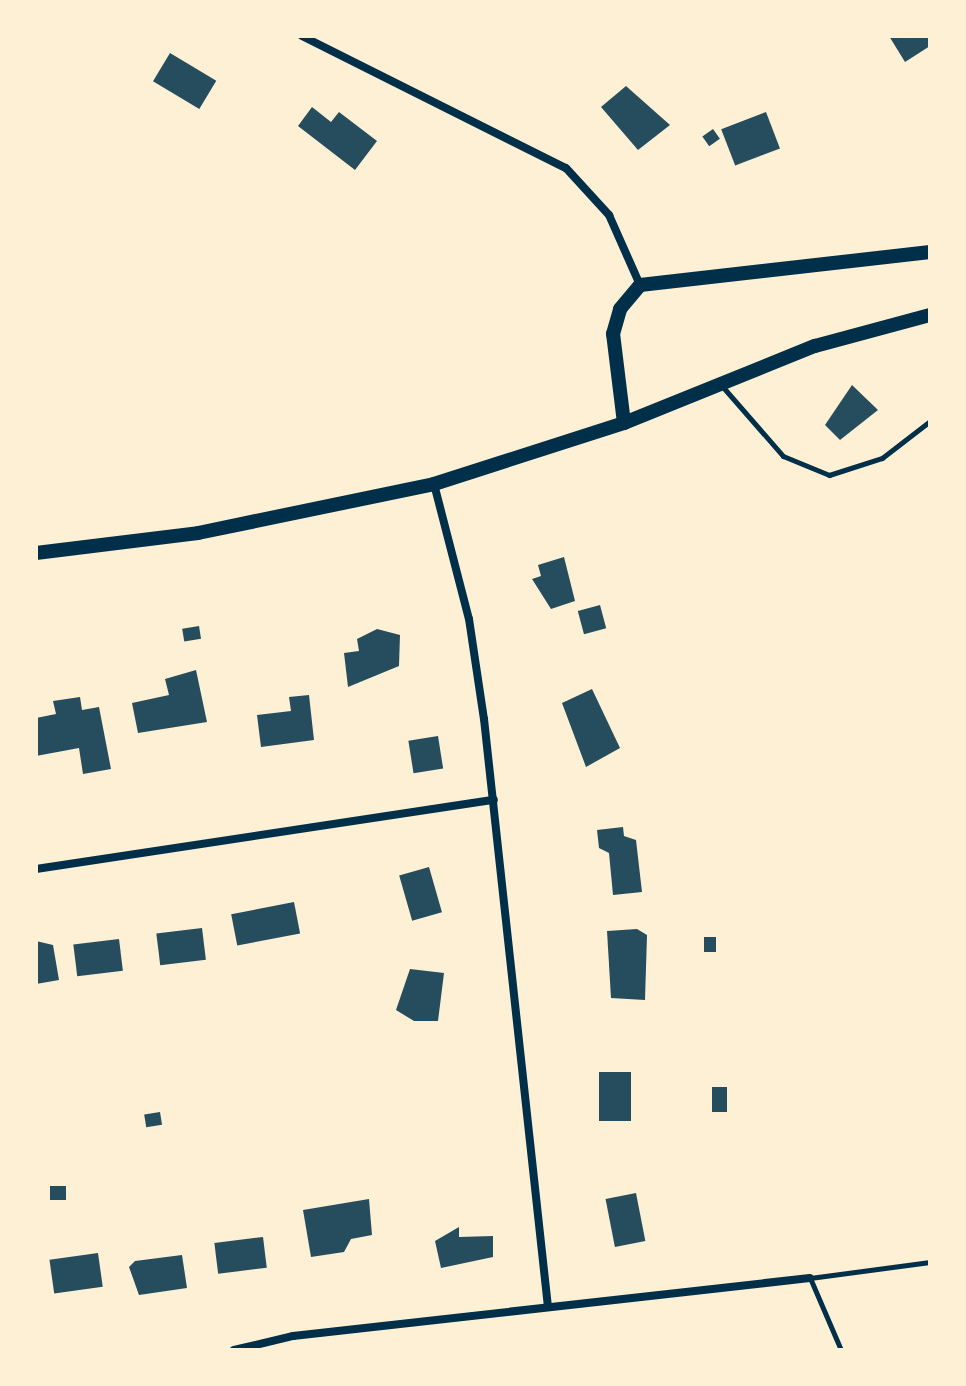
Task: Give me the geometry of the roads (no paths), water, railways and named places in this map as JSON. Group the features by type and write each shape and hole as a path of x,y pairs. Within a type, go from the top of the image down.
{"main road":[{"path":"624,423 613,334 620,309 640,285 930,252"},
{"path":"36,553 198,533 434,484 624,423 882,323 930,315"}],"street":[{"path":"302,36 566,168 609,215 640,285"},
{"path":"434,484 469,619 494,800 548,1307"},
{"path":"36,869 494,800"},
{"path":"234,1350 293,1336 810,1278"}],"lane":[{"path":"721,385 783,456 829,475 882,458 930,421"},
{"path":"841,1350 810,1278 930,1262"}]}
